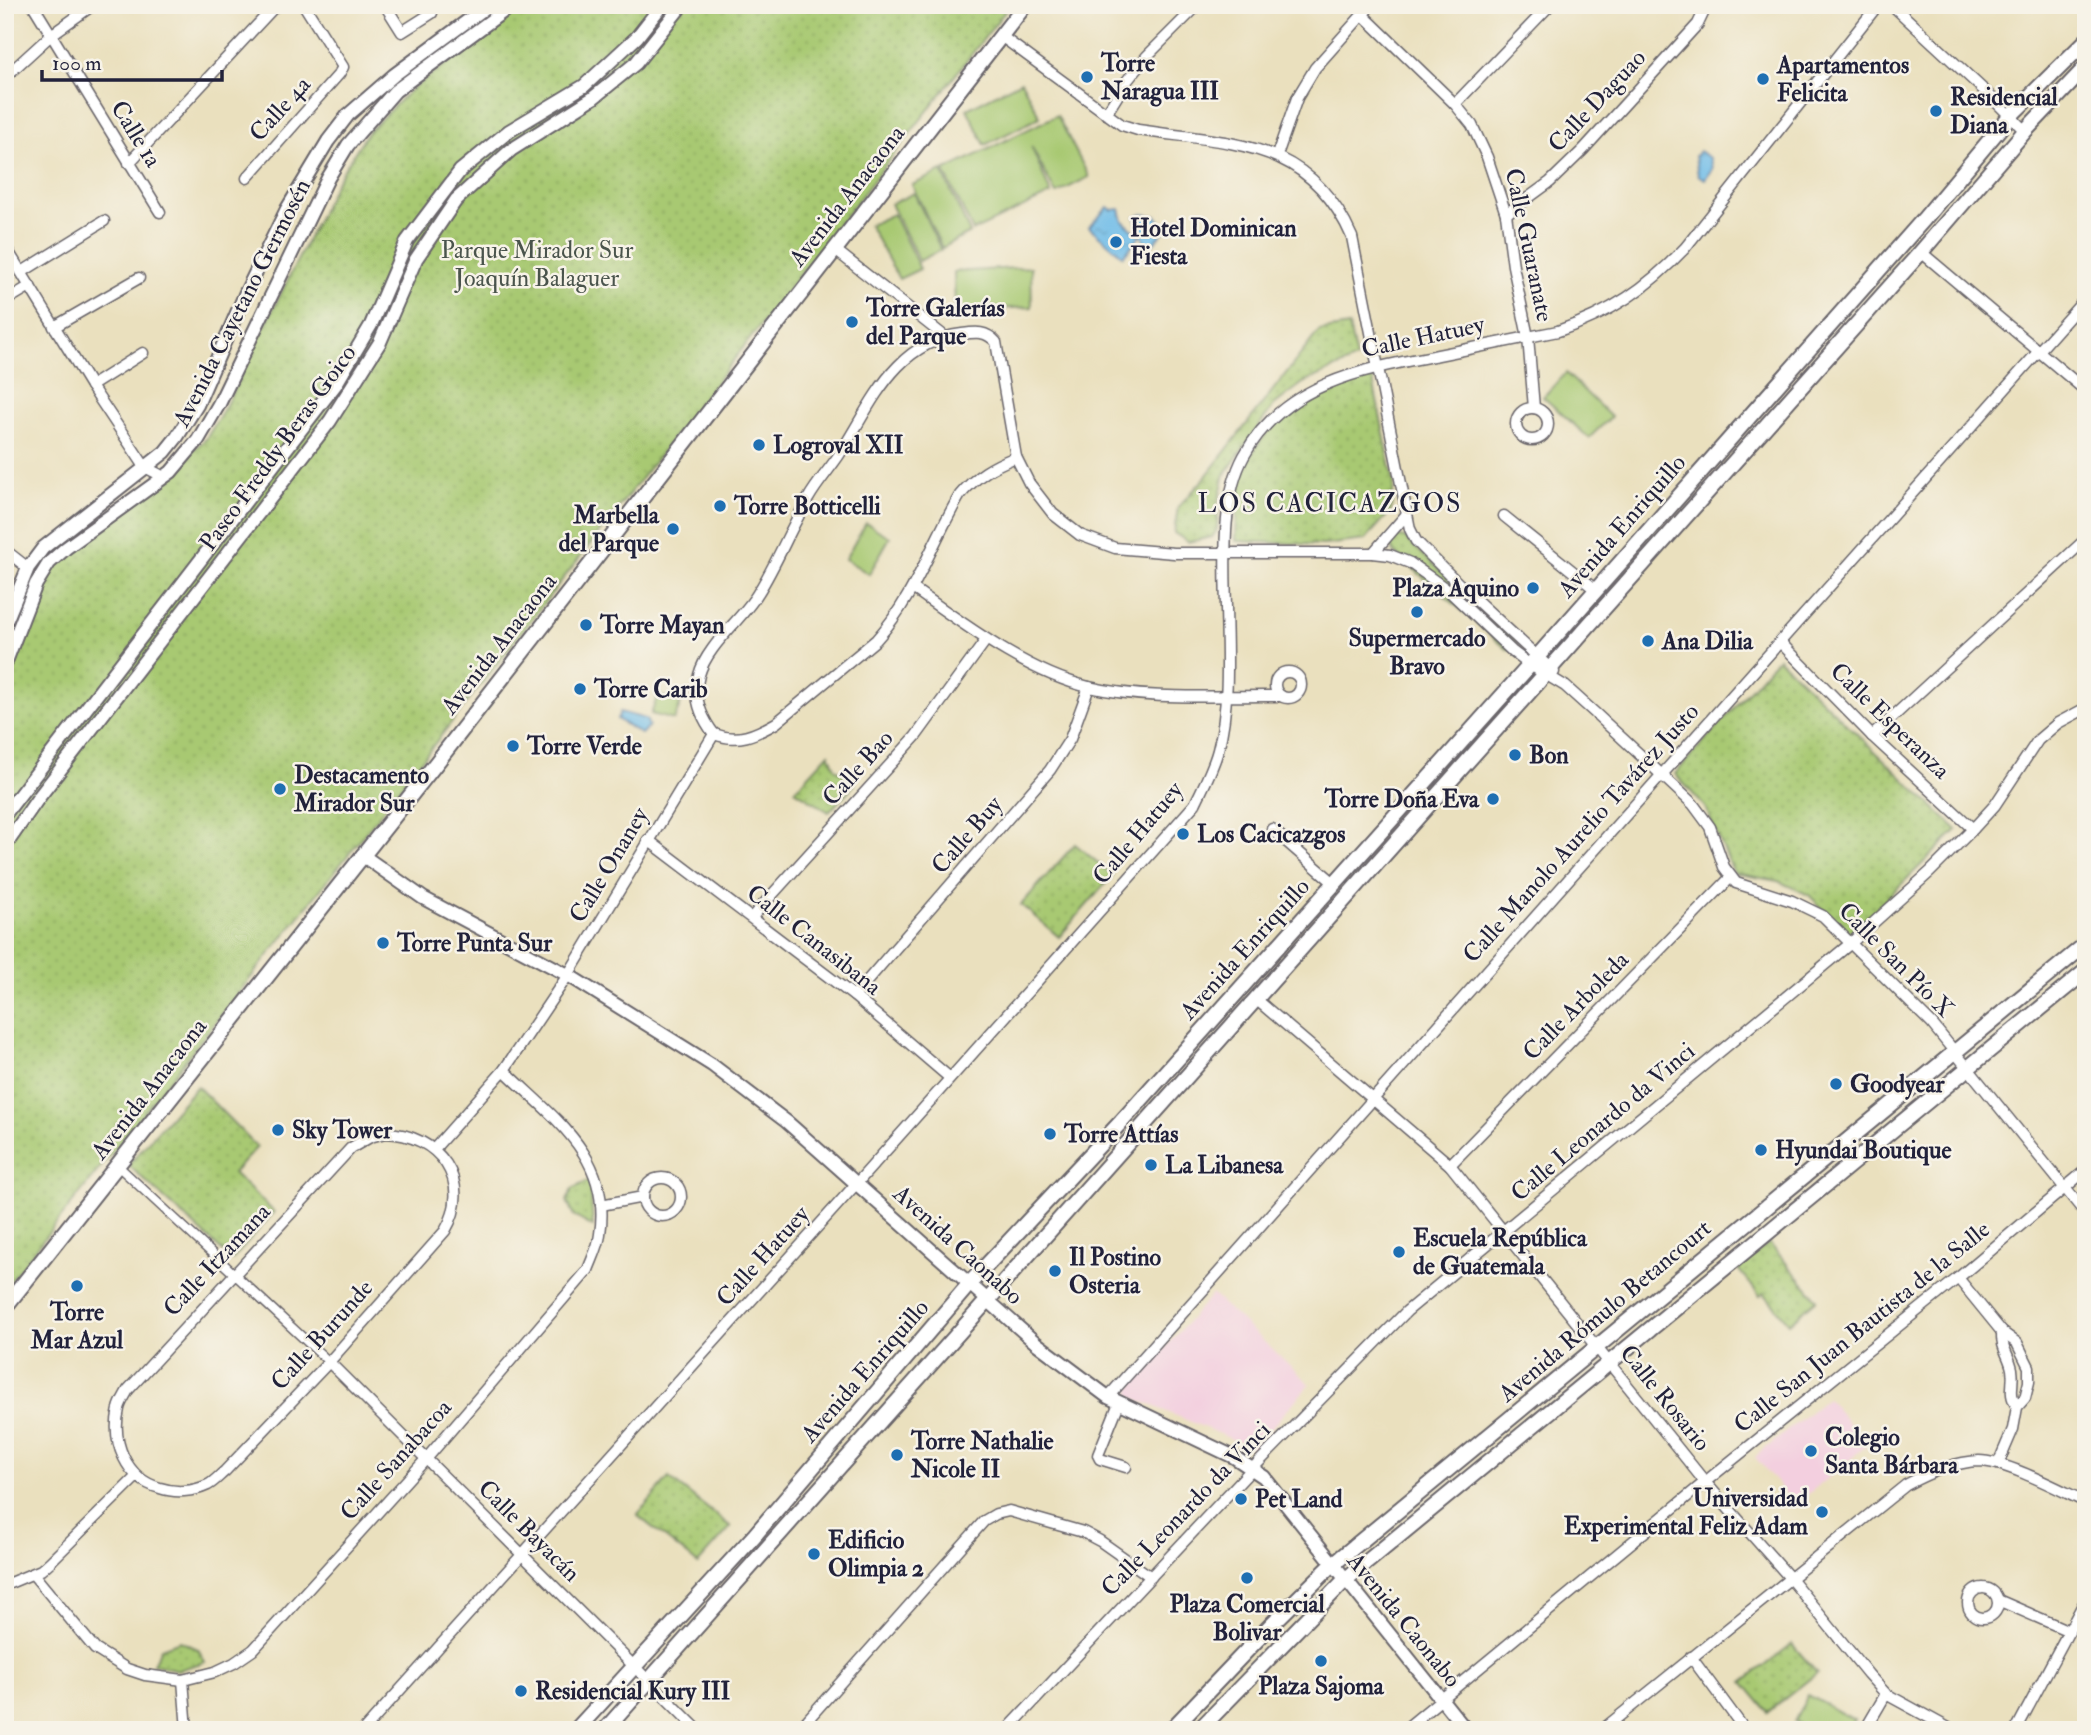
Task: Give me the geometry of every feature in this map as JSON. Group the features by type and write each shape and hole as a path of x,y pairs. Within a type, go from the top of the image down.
{"main road":[{"name":"Avenida Anacaona","path":"5,1307 1026,5"},
{"name":"Avenida Enriquillo","path":"576,1730 754,1536 971,1283 1121,1122 1534,661 1924,219 2010,116 2086,41"},
{"name":"Avenida Enriquillo","path":"606,1730 1921,252 2025,131 2086,66"},
{"path":"1802,355 1817,368"},
{"name":"Avenida Rómulo Betancourt","path":"1171,1730 1332,1565 2086,944"},
{"name":"Avenida Rómulo Betancourt","path":"1198,1730 1345,1580 2086,971"},
{"path":"1121,1122 1136,1134"}],"street":[{"name":"Calle 1a","path":"33,5 160,212"},
{"path":"5,77 51,35 93,5"},
{"path":"129,163 276,5"},
{"name":"Calle 4a","path":"247,178 340,74 343,67 304,5"},
{"path":"385,5 402,32 432,13"},
{"name":"Avenida Cayetano Germosén","path":"5,624 28,568 43,548 165,452 186,425 286,209 328,141 370,95 489,5"},
{"name":"Avenida Cayetano Germosén","path":"5,664 36,584 49,563 164,477 184,458 219,404 328,178 348,145 395,91 512,5"},
{"name":"Paseo Freddy Beras Goico","path":"5,814 336,384 371,325 407,240 460,171 509,131 584,86 637,37 662,5"},
{"name":"Paseo Freddy Beras Goico","path":"5,846 39,797 330,421 380,342 416,259 456,200 511,150 593,98 636,63 682,5"},
{"path":"1106,114 1140,65 1198,5"},
{"path":"1278,155 1297,98 1315,68 1371,5"},
{"path":"1455,104 1550,5"},
{"name":"Calle Daguao","path":"1506,215 1550,182 1583,150 1698,24 1707,5"},
{"name":"Calle Hatuey","path":"365,1730 1195,804 1217,752 1223,725 1226,695 1225,553 1233,484 1244,456 1265,427 1311,390 1334,379 1378,366 1558,331 1604,313 1641,289 1685,248 1878,5"},
{"path":"1892,5 2025,131"},
{"name":"Calle Guaranate","path":"1362,14 1455,104 1472,125 1487,157 1506,215 1513,266 1528,337 1534,408"},
{"path":"1001,36 1122,125 1138,130 1255,147 1278,155 1321,186 1342,215 1352,237 1396,448 1406,515 1416,541 1534,661"},
{"path":"22,272 104,221"},
{"path":"5,246 91,386 145,467 164,477"},
{"path":"834,249 944,336"},
{"path":"1921,252 2086,391"},
{"path":"54,327 139,278"},
{"path":"5,301 30,286"},
{"name":"Calle Manolo Aurelio Tavárez Justo","path":"1126,1467 1100,1459 1098,1455 1114,1400 1373,1099 2086,298"},
{"path":"1016,457 986,470 960,495 914,589 890,625 876,640 776,723 741,738 727,739 714,734 701,714 697,695 698,676 704,661 758,595 809,497 839,454 866,407 887,377 904,360 944,336 980,332 990,335 996,342 1016,457 1029,483 1052,514 1080,535 1115,548 1174,553 1373,554 1390,555 1410,563 1547,670 1662,773 1706,821 1724,867 1731,877"},
{"path":"91,386 143,353"},
{"path":"1373,554 1406,515"},
{"path":"1504,516 1596,590"},
{"path":"1872,736 2086,539"},
{"path":"5,550 28,568"},
{"path":"914,589 986,640 1058,677 1089,687 1137,695 1281,696"},
{"name":"Calle Bao","path":"752,917 915,736 986,640"},
{"name":"Calle Esperanza","path":"1780,642 1872,736 1973,829"},
{"name":"Calle Buy","path":"854,996 1050,770 1070,739 1089,687"},
{"name":"Calle Leonardo da Vinci","path":"1007,1730 1252,1469 1407,1311 1851,943 1973,829 1995,805 2038,740 2058,723 2086,708"},
{"name":"Calle Onaney","path":"435,1148 504,1070 568,975 714,734"},
{"path":"1272,829 1334,883"},
{"name":"Calle Canasibana","path":"648,840 854,996 950,1078"},
{"name":"Avenida Caonabo","path":"362,855 423,898 568,975 712,1065 787,1122 1037,1343 1114,1400 1234,1457 1252,1469 1278,1493 1332,1565 1466,1730"},
{"name":"Calle San Pío X","path":"1731,877 1741,886 1805,906 1823,916 1932,1024 2086,1214"},
{"name":"Calle Arboleda","path":"1450,1165 1731,877"},
{"name":"Calle Rosario","path":"1257,1000 1450,1165 1705,1482 1886,1693 1952,1730"},
{"name":"Calle Sanabacoa","path":"33,1574 95,1649 127,1669 145,1675 183,1680 215,1672 253,1650 427,1458 588,1270 600,1235 601,1205 594,1170 571,1134 504,1070"},
{"name":"Calle Itzamana","path":"136,1477 127,1464 118,1440 119,1408 128,1390 233,1273 351,1148 370,1137 385,1133 404,1133 435,1148"},
{"name":"Calle Burunde","path":"136,1477 169,1491 189,1491 209,1485 329,1362 445,1231 453,1218 456,1199 452,1179 435,1148"},
{"path":"117,1165 329,1362"},
{"name":"Calle San Juan Bautista de la Salle","path":"1404,1730 1958,1278 2086,1170"},
{"path":"601,1205 643,1197"},
{"path":"1958,1278 2002,1332 2017,1343 2029,1367 2025,1398 2017,1407 2013,1429 1998,1464"},
{"path":"2002,1332 2001,1344 2012,1370 2011,1397 2017,1407"},
{"name":"Calle Bayacán","path":"329,1362 698,1730"},
{"path":"1602,1730 1906,1485 1930,1472 1976,1461 1998,1464 2086,1502"},
{"path":"5,1585 33,1574 50,1562 136,1477"},
{"path":"1424,1489 1437,1505"},
{"path":"798,1728 984,1521 996,1514 1009,1511 1083,1532 1151,1577"},
{"path":"2016,1730 2086,1599"},
{"path":"1998,1601 2069,1631"},
{"path":"1691,1657 1745,1730"},
{"path":"183,1680 187,1730"},
{"path":"1865,1730 1886,1693"},
{"path":"1183,1717 1198,1730"},
{"path":"798,1728 818,1730"}],"shaded area":[{"path":"1212,1294 1310,1384 1253,1448 1129,1394 1131,1387"},
{"name":"Colegio Santa Bárbara","path":"1827,1398 1867,1445 1795,1505 1755,1457"}],"green space":[{"name":"Parque Mirador Sur Joaquín Balaguer","path":"524,5 1010,5 355,846 5,1288 5,677 33,607 53,567 206,439 225,407 336,182 367,133 406,94"},
{"path":"1021,81 1040,117 985,145 967,109"},
{"path":"1057,115 1089,177 1056,194 1031,146 1051,194 973,231 944,171"},
{"path":"942,171 970,233 942,248 912,185"},
{"path":"914,193 941,250 919,261 891,204"},
{"path":"893,214 920,269 899,279 869,225"},
{"path":"1031,267 1032,307 955,311 954,272"},
{"path":"1349,326 1356,359 1303,383 1274,405 1225,474 1218,503 1217,530 1212,537 1188,542 1174,533 1178,507 1203,480 1319,331"},
{"path":"1566,373 1611,417 1589,438 1543,397"},
{"path":"1372,376 1394,483 1391,511 1365,540 1324,545 1236,541 1238,500 1244,472 1268,432 1290,410 1316,394"},
{"path":"866,523 890,537 869,574 845,559"},
{"path":"1395,536 1405,538 1516,641 1519,651 1507,649 1395,553 1389,544"},
{"path":"1778,658 1957,830 1849,935 1809,895 1778,881 1734,873 1705,807 1675,774"},
{"path":"658,695 681,703 674,720 651,714"},
{"path":"829,753 835,768 855,784 829,812 795,790"},
{"path":"1075,844 1113,875 1059,937 1021,905"},
{"path":"197,1086 257,1147 233,1173 274,1212 232,1260 128,1165"},
{"path":"590,1180 593,1227 574,1216 567,1201 572,1189"},
{"path":"1769,1243 1817,1299 1789,1323 1764,1293 1760,1296 1738,1269"},
{"path":"669,1478 731,1527 698,1564 637,1515"},
{"path":"180,1641 198,1649 205,1662 178,1670 153,1664 161,1648"},
{"path":"1792,1644 1817,1673 1768,1712 1743,1682"},
{"path":"1808,1695 1854,1720 1848,1730 1809,1730 1794,1722"}],"water":[{"path":"1699,151 1710,158 1712,169 1705,179 1698,175 1695,156"},
{"path":"1108,207 1112,210 1120,209 1123,221 1140,236 1123,256 1089,227"},
{"path":"1140,214 1156,216 1166,229 1151,246 1144,241 1135,217"},
{"path":"620,712 646,719 649,726 641,734 617,719"}],"place":[{"name":"Torre Naragua III","path":"1087,77"},
{"name":"Apartamentos Felicita","path":"1763,79"},
{"name":"Residencial Diana","path":"1936,111"},
{"name":"Hotel Dominican Fiesta","path":"1116,242"},
{"name":"Torre Galerías del Parque","path":"852,322"},
{"name":"Logroval XII","path":"759,445"},
{"name":"Torre Botticelli","path":"720,506"},
{"name":"Marbella del Parque","path":"673,529"},
{"name":"Plaza Aquino","path":"1533,588"},
{"name":"Supermercado Bravo","path":"1417,612"},
{"name":"Torre Mayan","path":"586,625"},
{"name":"Ana Dilia","path":"1648,641"},
{"name":"Torre Carib","path":"580,689"},
{"name":"Torre Verde","path":"513,746"},
{"name":"Bon","path":"1515,755"},
{"name":"Destacamento Mirador Sur","path":"280,789"},
{"name":"Torre Doña Eva","path":"1493,799"},
{"name":"Los Cacicazgos","path":"1183,834"},
{"name":"Torre Punta Sur","path":"383,943"},
{"name":"Goodyear","path":"1836,1084"},
{"name":"Sky Tower","path":"278,1130"},
{"name":"Torre Attías","path":"1050,1134"},
{"name":"Hyundai Boutique","path":"1761,1150"},
{"name":"La Libanesa","path":"1151,1165"},
{"name":"Escuela República de Guatemala","path":"1399,1252"},
{"name":"Il Postino Osteria","path":"1055,1271"},
{"name":"Torre Mar Azul","path":"77,1286"},
{"name":"Colegio Santa Bárbara","path":"1811,1451"},
{"name":"Torre Nathalie Nicole II","path":"897,1455"},
{"name":"Pet Land","path":"1241,1499"},
{"name":"Universidad Experimental Feliz Adam","path":"1822,1512"},
{"name":"Edificio Olimpia 2","path":"814,1554"},
{"name":"Plaza Comercial Bolivar","path":"1247,1578"},
{"name":"Plaza Sajoma","path":"1321,1661"},
{"name":"Residencial Kury III","path":"521,1691"}],"district":[{"name":"LOS CACICAZGOS","path":"1330,504"}]}
